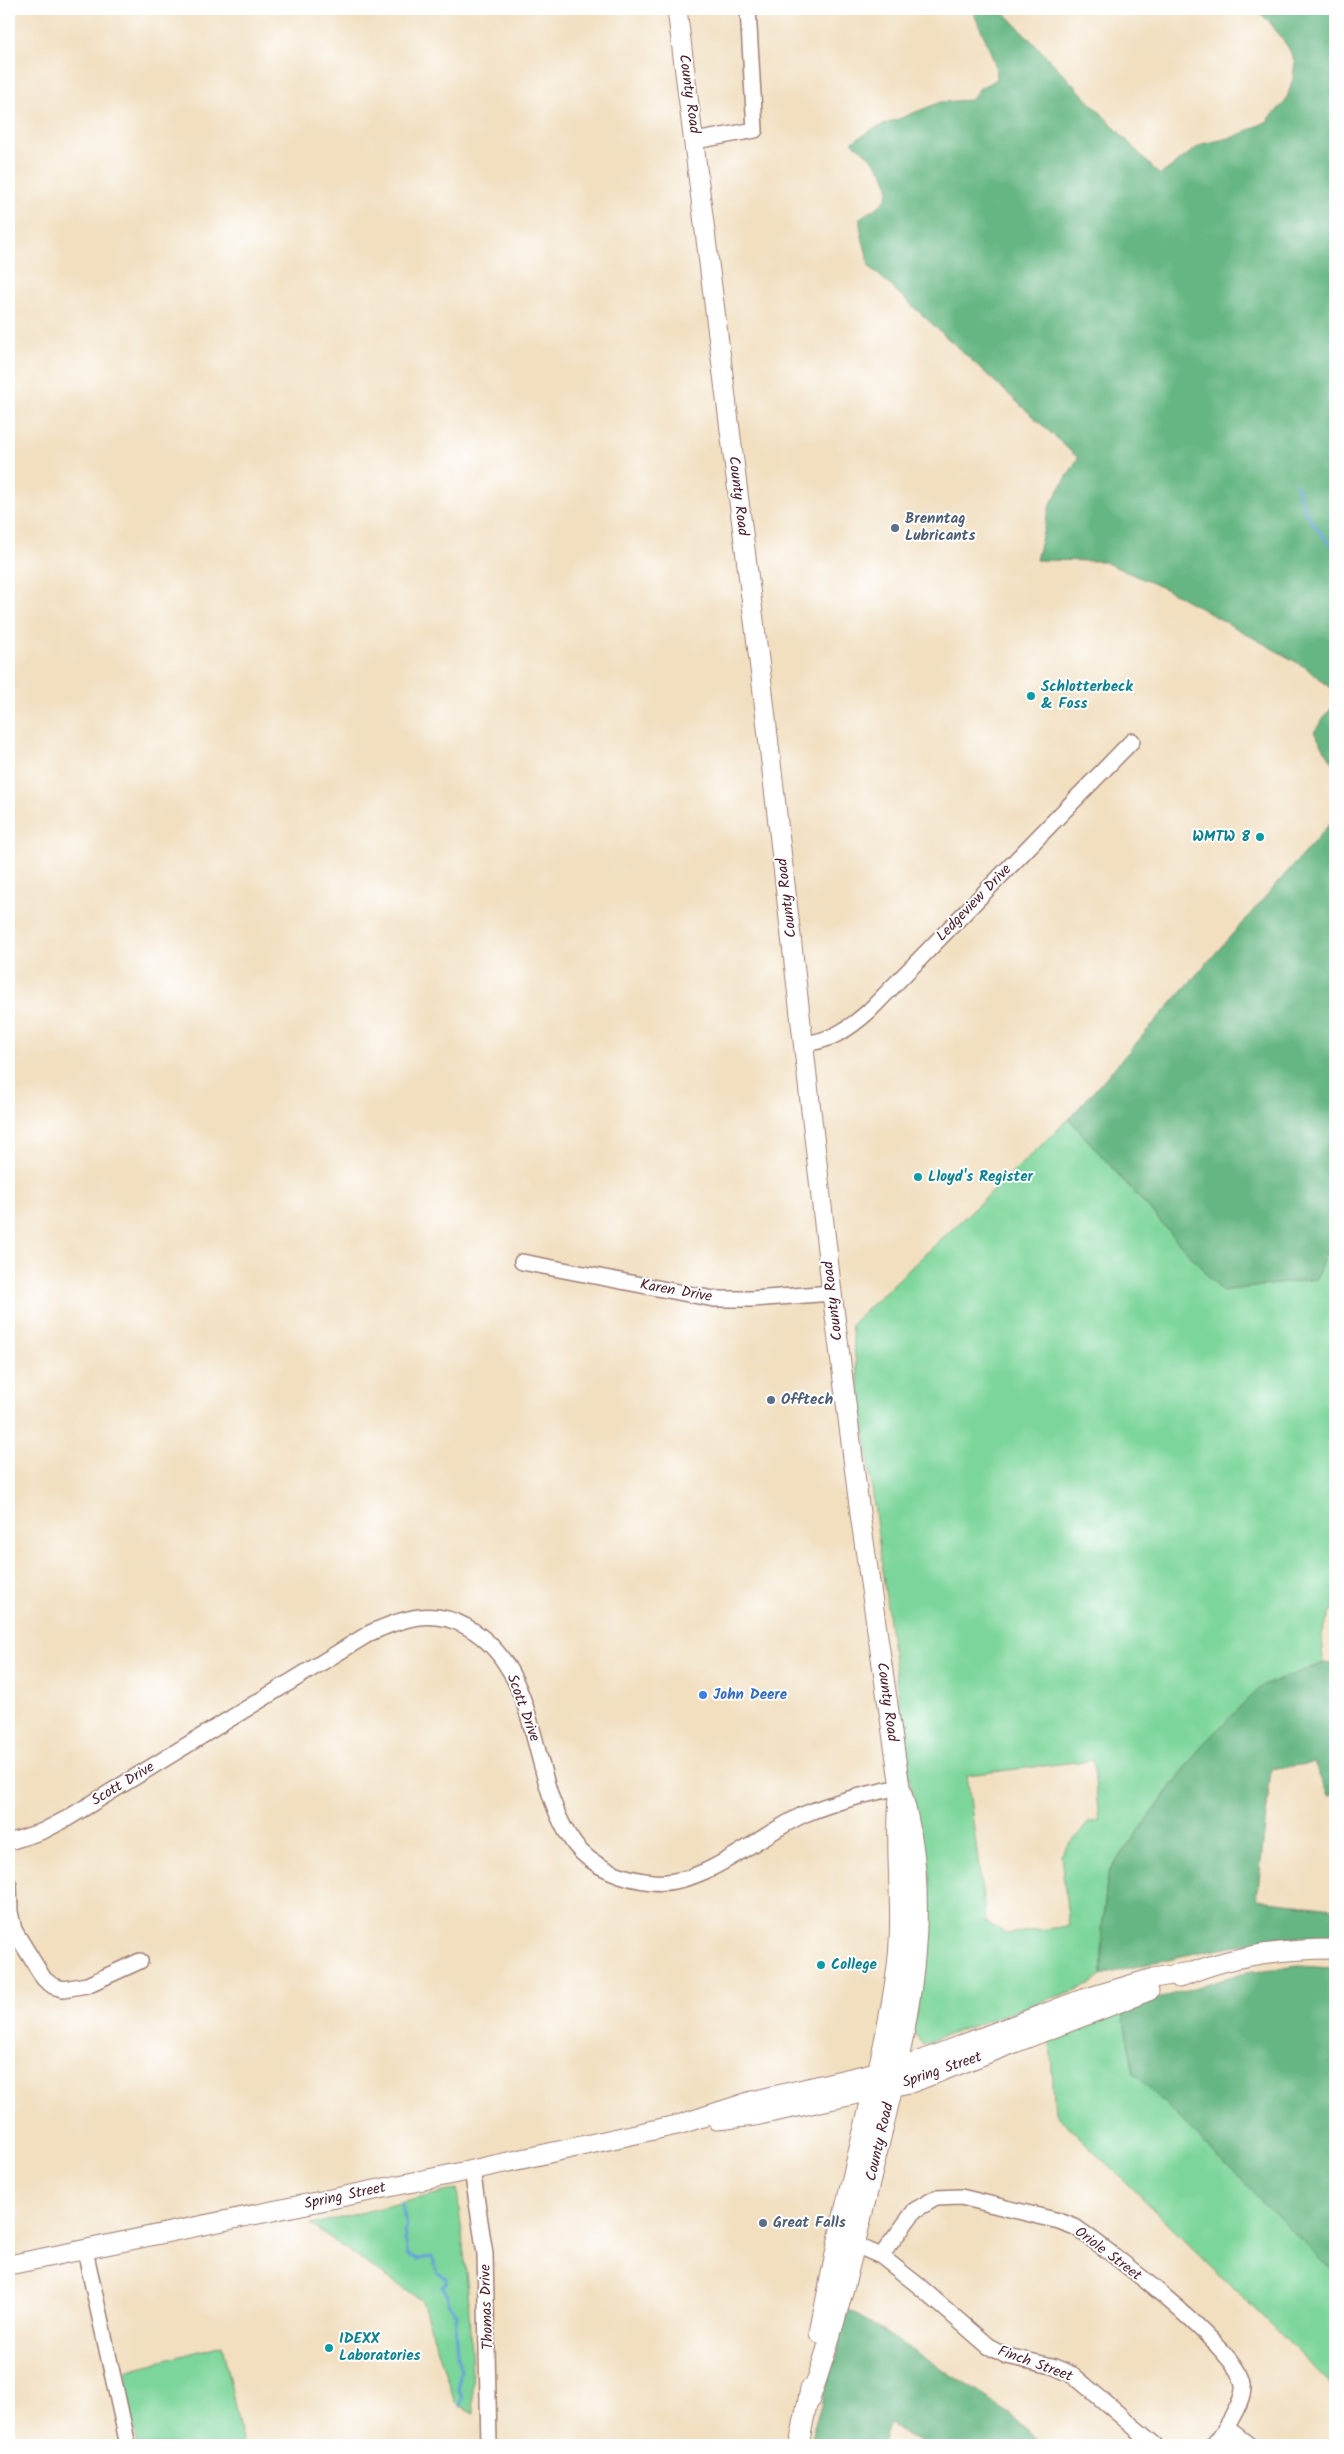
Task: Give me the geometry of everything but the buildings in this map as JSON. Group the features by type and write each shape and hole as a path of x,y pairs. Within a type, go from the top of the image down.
{"main road":[{"name":"County Road","path":"677,9 695,141 860,1521 900,1788 910,1821 918,1893 915,1956 892,2087 846,2241"},
{"name":"County Road","path":"799,2445 809,2402 821,2369 897,1965 900,1901 897,1822 900,1788"},
{"name":"Spring Street","path":"681,2124 755,2116 914,2082 1157,1988 1190,1972 1215,1964 1290,1951 1335,1949"},
{"name":"Spring Street","path":"9,2265 472,2170 681,2124 752,2101 911,2064 1083,1999 1153,1978 1190,1972"}],"street":[{"path":"695,141 755,130 748,9"},
{"name":"Ledgeview Drive","path":"803,1044 820,1042 839,1035 869,1011 1132,741"},
{"name":"Karen Drive","path":"522,1262 714,1298 752,1299 832,1293"},
{"name":"Scott Drive","path":"9,1842 43,1831 68,1818 370,1633 399,1620 431,1616 455,1620 484,1636 505,1660 523,1701 561,1822 576,1846 591,1861 619,1876 654,1882 687,1879 803,1815 836,1801 900,1788"},
{"path":"9,1885 10,1912 14,1930 44,1979 53,1986 64,1989 87,1985 140,1961"},
{"name":"Thomas Drive","path":"472,2170 485,2254 489,2445"},
{"name":"Oriole Street","path":"881,2256 915,2210 936,2198 961,2197 1059,2221 1075,2227 1192,2318 1232,2362 1242,2377 1244,2386 1226,2427"},
{"name":"Finch Street","path":"846,2241 881,2256 919,2286 988,2346 1007,2356 1052,2366 1073,2375 1155,2445"},
{"path":"84,2250 128,2445"},
{"path":"1213,2445 1226,2427 1249,2445"}],"green space":[{"path":"972,9 1001,9 1160,175 1202,144 1234,137 1266,122 1286,101 1293,79 1295,62 1288,47 1269,21 1255,9 1335,9 1335,692 1305,667 1172,592 1102,561 1036,560 1050,505 1078,458 869,266 860,218 880,205 887,197 888,188 881,170 852,142 873,129 941,102 971,100 980,88 997,79 991,54"},
{"path":"1335,703 1335,766 1314,732"},
{"path":"1335,818 1335,1235 1331,1238 1316,1279 1222,1291 1069,1119"},
{"path":"1069,1119 1222,1291 1316,1279 1331,1238 1335,1235 1335,1610 1331,1611 1322,1634 1324,1663 1262,1686 1136,1835 1108,1873 1102,1930 1102,1975 1089,1985 922,2044 913,2031 927,1951 930,1871 910,1786 851,1324","holes":["1093,1760 1099,1821 1089,1822 1061,1855 1069,1926 1008,1934 986,1922 967,1775"]},
{"path":"1324,1663 1335,1664 1335,1794 1328,1796 1314,1763 1271,1769 1257,1900 1335,1908 1335,1935 1276,1939 1189,1955 1102,1975 1102,1930 1108,1873 1202,1745 1262,1686"},
{"path":"1299,1966 1335,1968 1335,2273 1134,2073 1122,2010 1245,1972"},
{"path":"1122,2010 1134,2073 1335,2038 1335,2388 1055,2113 1050,2040"},
{"path":"457,2189 468,2291 474,2413 455,2403 422,2301 311,2225"},
{"path":"849,2310 989,2399 1046,2445 928,2445 889,2424 883,2445 809,2445"},
{"path":"222,2345 243,2445 136,2445 125,2371"}],"waterway":[{"path":"1296,484 1310,519 1320,533 1335,548"},
{"path":"401,2203 407,2226 404,2231 408,2255 418,2259 432,2257 438,2273 446,2278 446,2283 442,2286 448,2295 448,2303 457,2314 456,2342 461,2370 458,2390 462,2397 460,2406"}],"place":[{"name":"Brenntag Lubricants","path":"895,528"},
{"name":"Schlotterbeck & Foss","path":"1031,696"},
{"name":"WMTW 8","path":"1260,837"},
{"name":"Lloyd's Register","path":"918,1177"},
{"name":"Offtech","path":"771,1400"},
{"name":"John Deere","path":"703,1695"},
{"name":"College","path":"821,1965"},
{"name":"Great Falls","path":"763,2223"},
{"name":"IDEXX Laboratories","path":"329,2348"}]}
